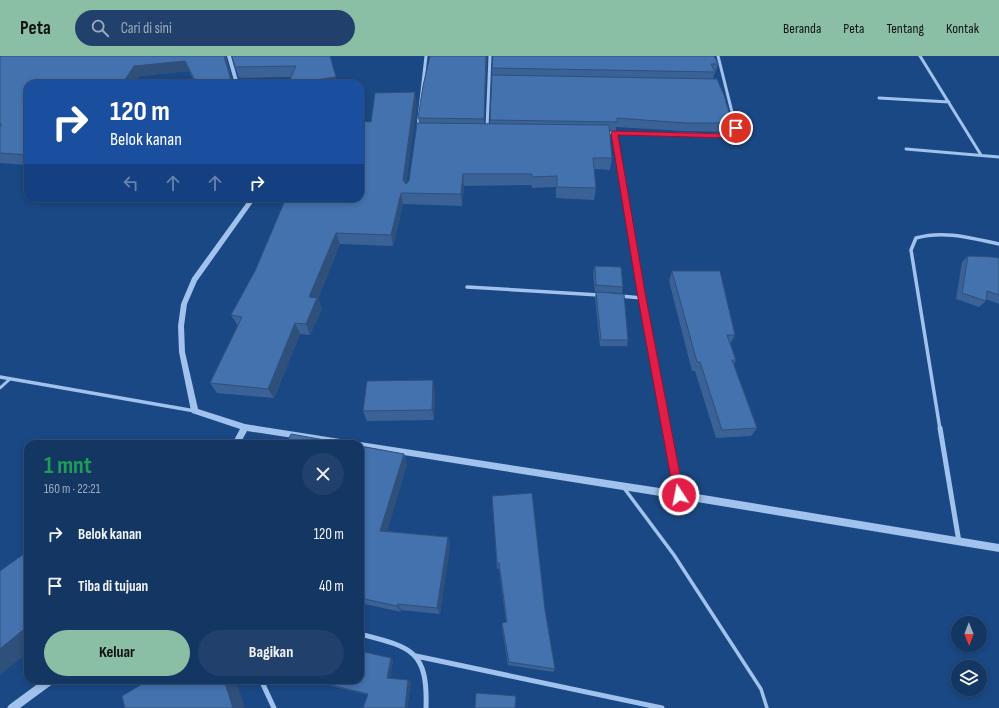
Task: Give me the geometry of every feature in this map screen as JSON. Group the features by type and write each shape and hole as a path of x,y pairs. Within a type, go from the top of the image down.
{"street":[{"path":"229,56 236,80"},
{"path":"417,131 426,56"},
{"path":"487,131 490,56"},
{"path":"598,133 731,135 736,128 718,56"},
{"path":"920,56 981,155"},
{"path":"489,80 497,80"},
{"path":"717,85 725,85"},
{"path":"879,98 949,102"},
{"path":"614,133 642,298 679,495"},
{"path":"906,150 999,157"},
{"path":"195,411 182,352 181,326 184,304 194,280 249,202"},
{"path":"959,542 911,250 916,238 926,234 943,234 999,244"},
{"path":"467,287 602,295"},
{"path":"618,296 642,298"},
{"path":"0,377 195,411 245,427 327,440"},
{"path":"238,440 245,427"},
{"path":"364,446 679,495 999,548"},
{"path":"364,635 398,644 416,656 423,666 428,686 426,708"},
{"path":"416,656 662,708"},
{"path":"12,708 45,684"},
{"path":"263,684 274,708"}],"lane":[{"path":"0,388 10,379"},
{"path":"623,486 674,555 761,689 767,708"}],"building":[{"path":"0,56 224,56 231,80 195,80 185,61 134,66 125,80 24,80 24,155 0,153 0,126 2,125 0,123"},
{"path":"232,56 330,56 336,77 315,80 290,80 296,66 235,67"},
{"path":"430,56 486,56 484,119 418,118"},
{"path":"493,56 714,56 718,64 711,64 715,72 492,68"},
{"path":"492,75 717,79 724,95 732,123 685,123 617,118 617,122 490,120"},
{"path":"415,92 403,180 406,184 409,181 417,123 609,125 612,158 593,158 596,188 557,187 557,176 532,177 532,174 463,174 461,194 401,193 391,235 336,233 309,297 317,298 306,324 295,323 268,389 210,383 242,317 231,315 255,271 284,202 364,202 364,121 371,122 375,93"},
{"path":"968,256 999,258 999,295 987,291 986,301 962,293"},
{"path":"595,266 621,267 623,287 596,285"},
{"path":"672,271 720,271 735,335 727,335 736,360 732,360 757,428 722,430 700,362 697,362"},
{"path":"596,292 624,294 628,340 601,340"},
{"path":"433,380 432,410 363,411 367,381"},
{"path":"291,434 325,440 288,440"},
{"path":"364,447 404,454 380,531 448,537 437,608 398,604 397,606 364,599"},
{"path":"532,493 545,610 555,669 509,662 502,623 507,622 499,563 497,563 492,496"},
{"path":"24,554 24,632 23,630 0,649 0,571"},
{"path":"364,652 391,658 387,678 408,680 405,708 363,708 368,694 327,684 364,684"},
{"path":"142,684 225,684 233,708 125,708 122,696"},
{"path":"476,693 516,696 515,708 475,708"}],"route":[{"path":"679,495 642,298 614,133 728,136 734,133 736,128"}]}
